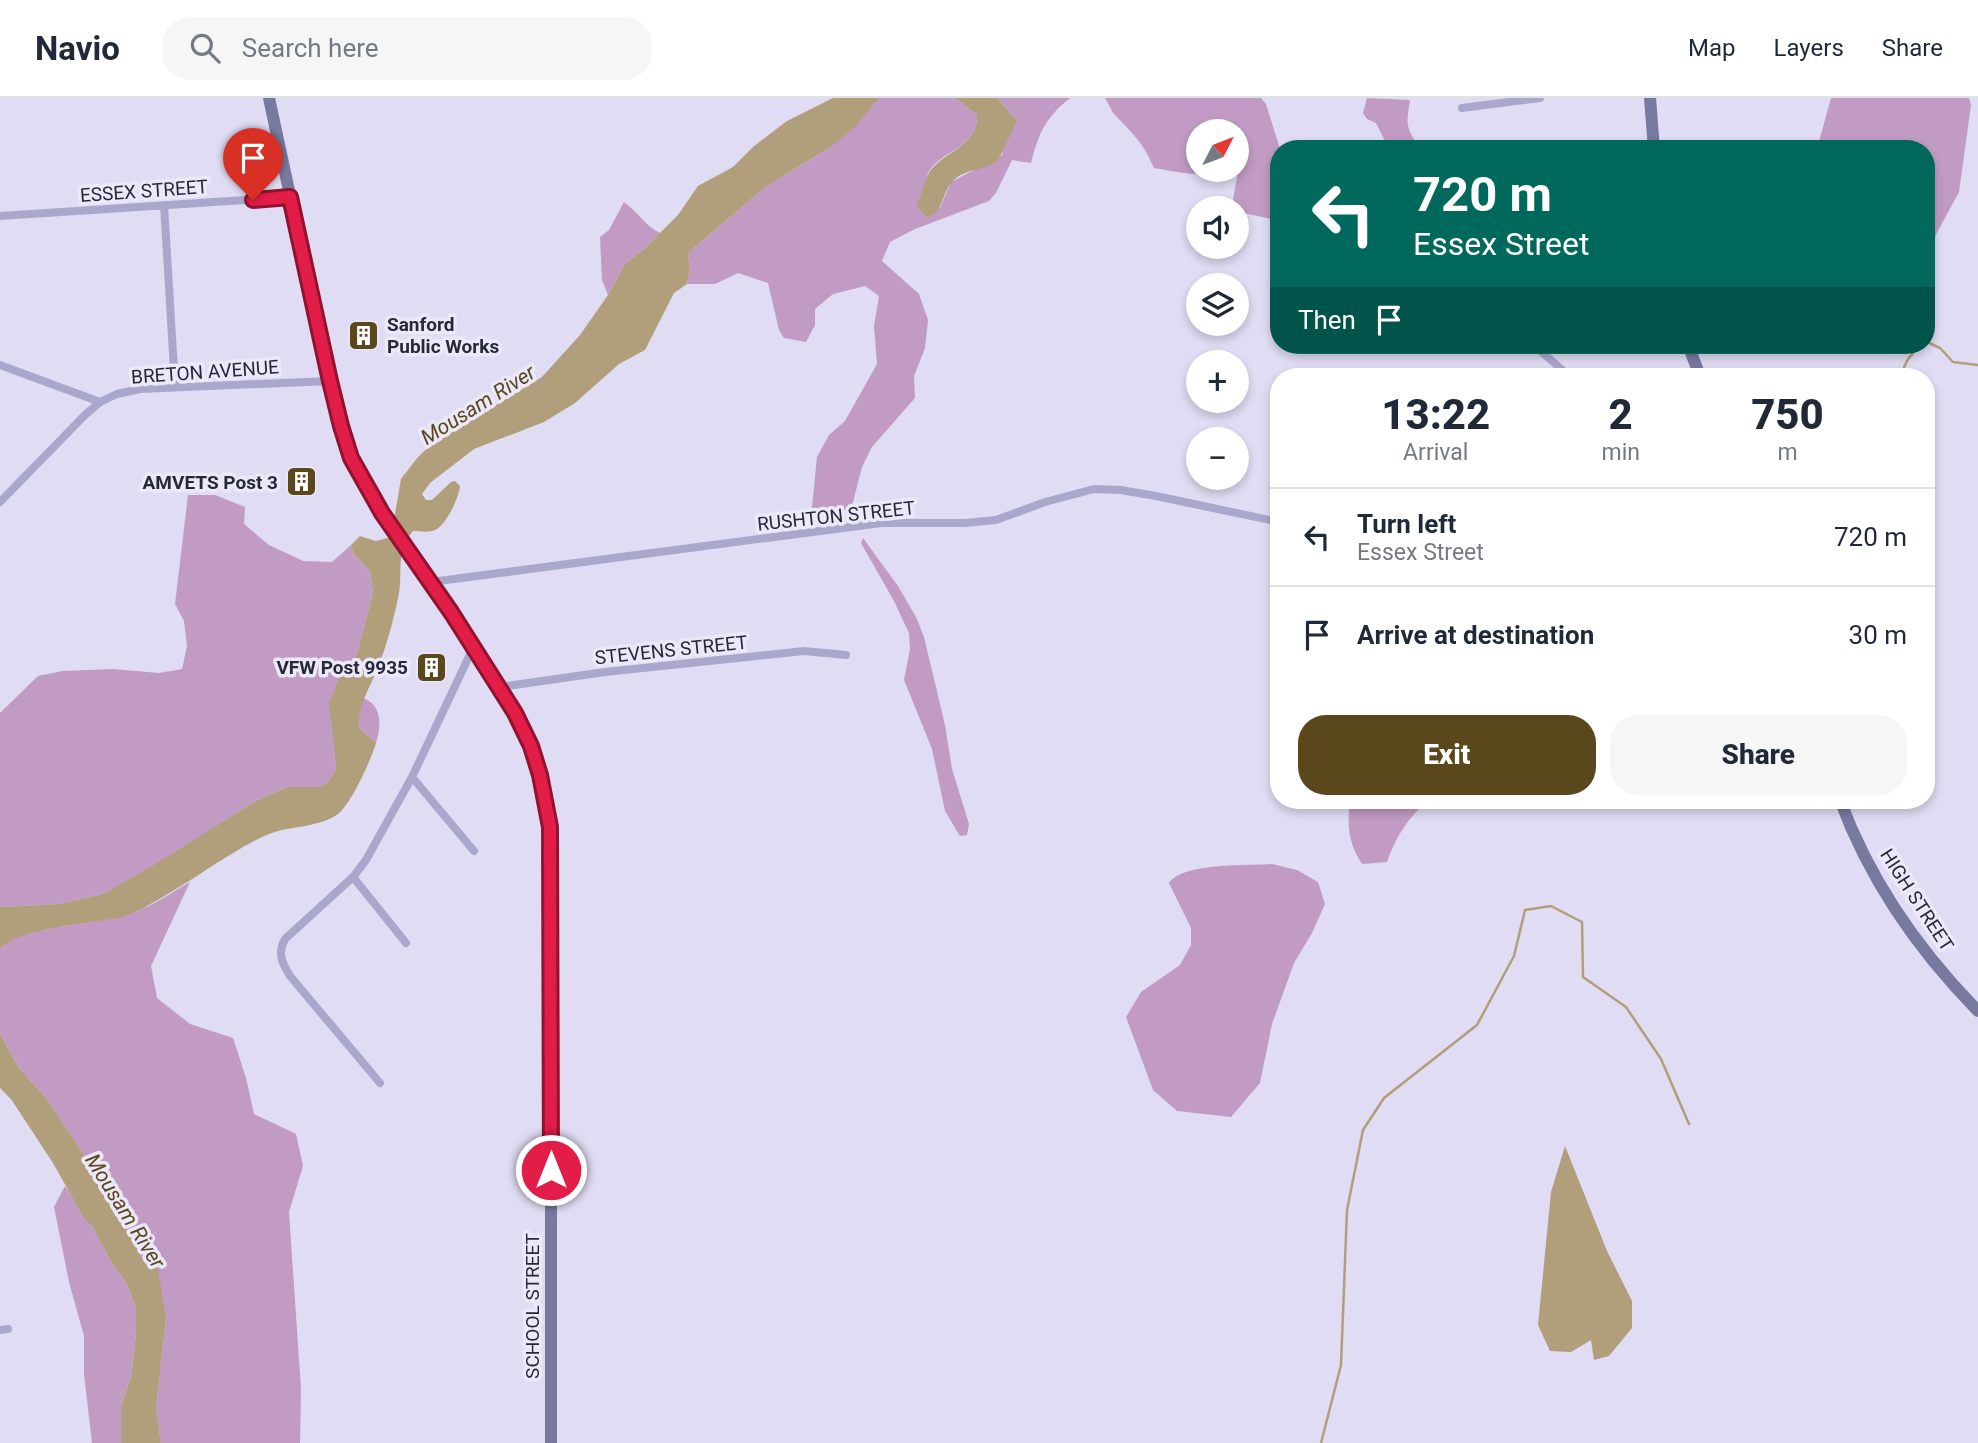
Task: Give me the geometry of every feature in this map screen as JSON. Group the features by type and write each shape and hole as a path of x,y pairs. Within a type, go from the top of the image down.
{"street":[{"name":"SCHOOL STREET","path":"269,98 330,381 351,458 392,527 500,687 534,754 544,787 550,827 551,1443"},
{"path":"1461,108 1540,98"},
{"path":"1650,98 1653,140"},
{"name":"ESSEX STREET","path":"0,216 290,197"},
{"path":"164,205 175,386"},
{"path":"1544,354 1560,368"},
{"path":"0,365 100,402"},
{"name":"BRETON AVENUE","path":"0,502 71,428 100,402 117,394 175,386 330,381"},
{"name":"RUSHTON STREET","path":"431,582 881,523 965,523 996,520 1045,502 1094,489 1156,496 1270,520"},
{"path":"380,1083 290,976 280,954 285,939 353,877 380,836 412,777 474,646"},
{"name":"STEVENS STREET","path":"500,687 605,672 804,651 846,655"},
{"path":"412,777 474,851"},
{"name":"HIGH STREET","path":"1843,809 1871,871 1906,926 1950,982 1978,1011"},
{"path":"353,877 406,943"}],"shaded area":[{"path":"833,98 879,98 855,127 830,147 764,188 688,253 690,268 687,284 674,293 645,350 619,364 575,403 544,422 474,449 430,483 422,494 426,500 432,500 451,482 455,481 460,486 455,504 443,523 433,531 413,531 403,547 400,589 392,624 359,719 359,728 376,743 360,781 343,809 330,819 262,837 174,891 132,913 39,931 10,942 0,949 0,907 60,904 103,894 256,801 287,787 320,787 328,782 336,769 329,703 339,678 357,654 373,593 370,571 353,553 351,545 360,536 376,541 391,537 401,479 418,457 431,445 542,377 580,335 608,295 625,264 678,215 698,186 733,167 753,147 787,121"},
{"path":"879,98 955,98 977,115 972,135 934,165 928,173 924,190 940,208 951,182 1002,155 1005,142 1017,121 997,98 1070,98 1054,112 1044,127 1031,163 1012,160 996,193 989,201 915,229 890,242 882,261 919,294 928,320 925,348 914,376 915,398 872,447 862,467 851,510 818,515 812,507 817,457 829,435 845,421 877,364 874,326 879,296 865,286 833,294 815,309 815,325 806,342 784,338 779,330 768,283 738,273 715,284 687,284 690,268 688,253 764,188 830,147"},
{"path":"955,98 997,98 1017,121 997,161 957,177 937,211 927,217 917,207 930,171 967,141 976,125 977,115"},
{"path":"1105,98 1261,98 1266,104 1277,140 1270,140 1270,219 1249,214 1249,196 1234,196 1236,182 1250,182 1250,119 1186,119 1186,173 1154,168 1134,135 1114,113"},
{"path":"1367,98 1410,100 1408,124 1414,140 1384,140 1376,123 1367,119 1363,113"},
{"path":"1831,98 1969,98 1971,105 1959,192 1935,236 1935,140 1819,140"},
{"path":"624,202 660,233 625,264 608,295 602,280 600,237 609,230"},
{"path":"188,495 215,495 245,507 244,524 269,545 303,561 332,562 351,545 353,553 370,571 373,593 357,654 339,678 331,720 336,769 328,782 320,787 287,787 256,801 154,866 103,894 60,904 0,907 0,713 38,676 63,671 113,669 159,673 182,669 187,646 184,621 175,604"},
{"path":"863,538 898,586 924,637 945,725 952,769 969,824 967,835 960,836 945,811 932,749 904,680 910,649 909,633 861,543"},
{"path":"363,698 370,701 379,717 376,743 359,728"},
{"path":"1350,809 1419,809 1403,828 1387,862 1362,864 1354,849"},
{"path":"1272,864 1297,870 1318,882 1325,904 1294,963 1272,1024 1260,1083 1231,1117 1177,1111 1153,1090 1126,1017 1141,992 1180,965 1191,945 1191,928 1169,883 1188,871 1202,868"},
{"path":"190,882 151,966 157,998 190,1024 233,1038 254,1114 296,1134 303,1166 289,1212 301,1389 300,1443 161,1443 156,1408 166,1319 113,1198 46,1098 19,1068 0,1034 0,949 10,941 39,931 132,913"},
{"path":"0,1034 19,1068 46,1098 113,1198 141,1258 158,1269 166,1319 156,1408 161,1443 121,1443 121,1406 131,1377 136,1308 127,1284 110,1260 92,1226 84,1218 53,1163 11,1099 0,1088"},
{"path":"1565,1146 1607,1251 1632,1301 1632,1328 1609,1356 1594,1360 1591,1340 1571,1352 1550,1351 1538,1325 1551,1192"},
{"path":"65,1186 127,1284 136,1308 131,1377 121,1406 121,1443 92,1443 84,1374 84,1336 69,1282 54,1207"}],"waterway":[{"path":"1935,346 1953,362 1978,365"},
{"path":"1904,368 1912,354"},
{"path":"1321,1443 1341,1365 1347,1210 1363,1130 1384,1098 1477,1025 1514,956 1525,910 1551,906 1582,922 1583,977 1626,1007 1661,1059 1689,1124"}],"place":[{"name":"Sanford Public Works","path":"364,335"},
{"name":"AMVETS Post 3","path":"301,482"},
{"name":"VFW Post 9935","path":"431,667"}],"route":[{"path":"253,200 290,197 330,381 351,458 382,513 500,687 534,754 544,787 550,827 551,1170"}],"water label":[{"name":"Mousam River","path":"478,405"},
{"name":"Mousam River","path":"125,1211"}]}
